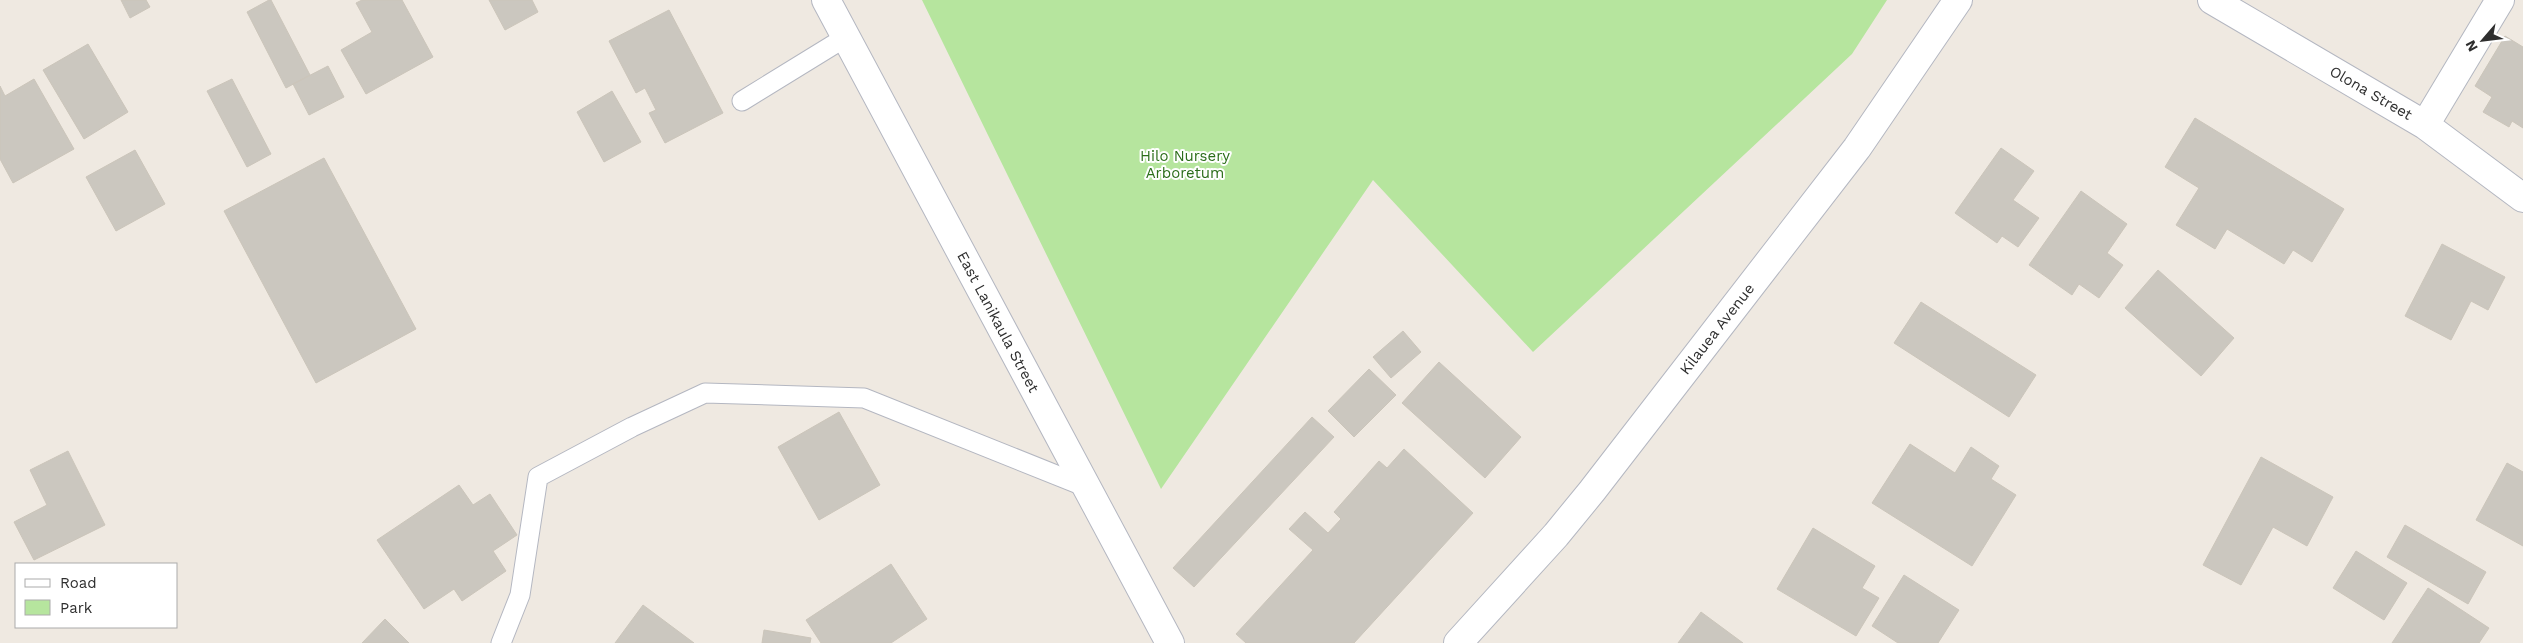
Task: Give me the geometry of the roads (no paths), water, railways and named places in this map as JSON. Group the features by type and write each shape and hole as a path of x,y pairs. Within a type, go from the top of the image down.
{"street":[{"name":"East Lanikaula Street","path":"826,0 1170,643"},
{"name":"Kilauea Avenue","path":"1458,643 1556,535 1592,491 1857,148 1958,0"},
{"name":"Olona Street","path":"2212,0 2425,124 2523,198"},
{"path":"2425,124 2500,0"}],"lane":[{"path":"742,101 846,37"},
{"path":"501,643 520,595 538,477 632,427 705,394 864,398 1086,487"}],"park label":[{"name":"Hilo Nursery Arboretum","path":"1185,164"}]}
